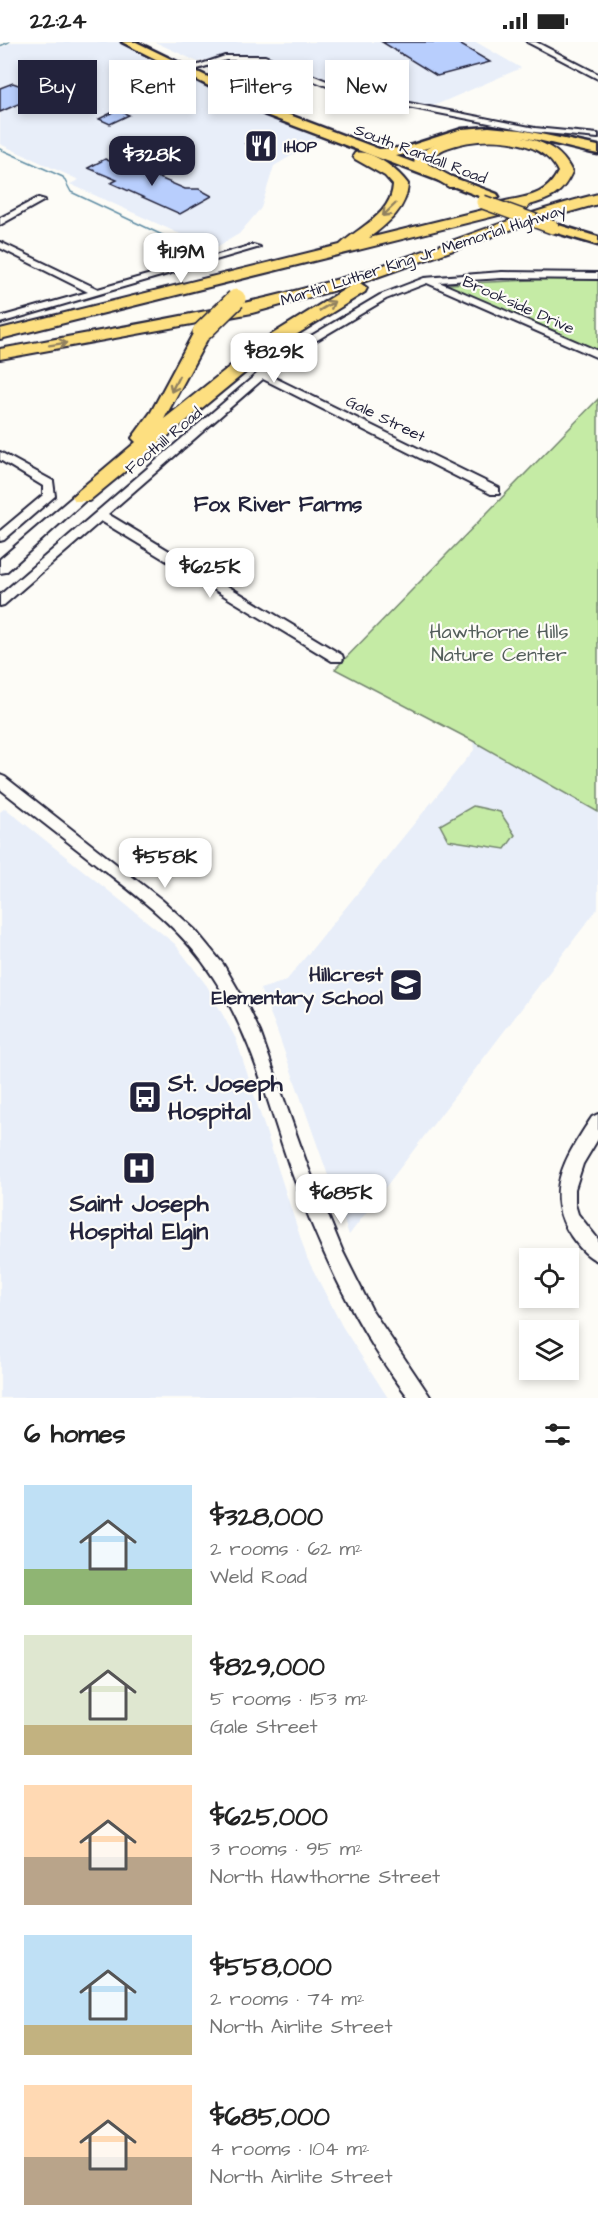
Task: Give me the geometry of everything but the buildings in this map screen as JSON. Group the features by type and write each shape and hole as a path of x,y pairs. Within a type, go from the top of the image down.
{"highway":[{"path":"314,257 536,198 558,187 564,178 565,168 559,158 548,151 517,139 487,135 457,138 428,151 420,159 421,166 454,184"},
{"path":"345,248 396,206 401,193 401,184 390,173 359,152"},
{"name":"Martin Luther King Jr Memorial Highway","path":"0,334 598,187"},
{"name":"Martin Luther King Jr Memorial Highway","path":"0,354 252,308 347,282 522,221 598,199"},
{"path":"82,496 269,344 306,319 372,281 522,221"},
{"path":"82,496 142,437 160,412 202,332 246,293 299,269 430,229"}],"main road":[{"name":"South Randall Road","path":"127,42 163,60"},
{"name":"South Randall Road","path":"196,76 359,152 556,224"},
{"path":"359,152 393,154 415,149 456,134 492,131 598,150"},
{"path":"392,165 432,141"},
{"name":"South Randall Road","path":"392,165 454,184 488,200"},
{"path":"556,224 598,234"},
{"path":"556,224 598,241"},
{"path":"0,568 82,496"}],"street":[{"path":"531,42 598,77"},
{"path":"196,67 225,58 262,58 352,94 528,128 598,136"},
{"path":"0,222 41,200"},
{"path":"0,245 98,293"},
{"path":"0,320 256,247"},
{"name":"Foothill Road","path":"0,602 262,375 309,340 359,310 394,292 427,280 502,275 598,276"},
{"name":"Brookside Drive","path":"427,280 598,355"},
{"name":"Gale Street","path":"262,375 495,491"},
{"path":"0,455 49,484 49,496 0,537"},
{"path":"99,514 337,658"},
{"path":"0,781 176,919 210,959 231,990 261,1055 298,1166 326,1237 370,1327 421,1398"},
{"path":"598,1123 572,1162 565,1194 570,1218 598,1252"}],"shaded area":[{"path":"13,42 124,42 161,60 109,60 109,114 196,114 196,77 208,83 208,114 270,114 274,119 320,139 274,166 261,208 239,234 213,249 70,184 79,180 0,144 0,48"},
{"path":"155,42 476,42 521,68 431,107 409,102 409,60 325,60 325,81 313,76 313,60 278,60 271,57 230,54 198,62"},
{"name":"Hillcrest Elementary School","path":"473,741 598,812 598,908 349,1235 275,1025 260,989 286,981 474,750"},
{"name":"Saint Joseph Hospital Elgin","path":"5,808 175,944 207,986 236,1039 307,1258 342,1326 388,1398 0,1398 0,812"}],"green space":[{"path":"598,278 598,353 451,288 449,284"},
{"name":"Hawthorne Hills Nature Center","path":"598,399 598,812 473,741 335,669"},
{"path":"473,806 500,812 515,835 505,849 448,840 440,825"}],"waterway":[{"path":"0,46 9,42"},
{"path":"0,149 63,177 71,192 194,250 199,256"}],"place":[{"name":"IHOP","path":"261,146"},
{"name":"Hillcrest Elementary School","path":"406,985"},
{"name":"St. Joseph Hospital","path":"145,1097"},
{"name":"Saint Joseph Hospital Elgin","path":"139,1168"}],"district":[{"name":"Fox River Farms","path":"278,504"}]}
